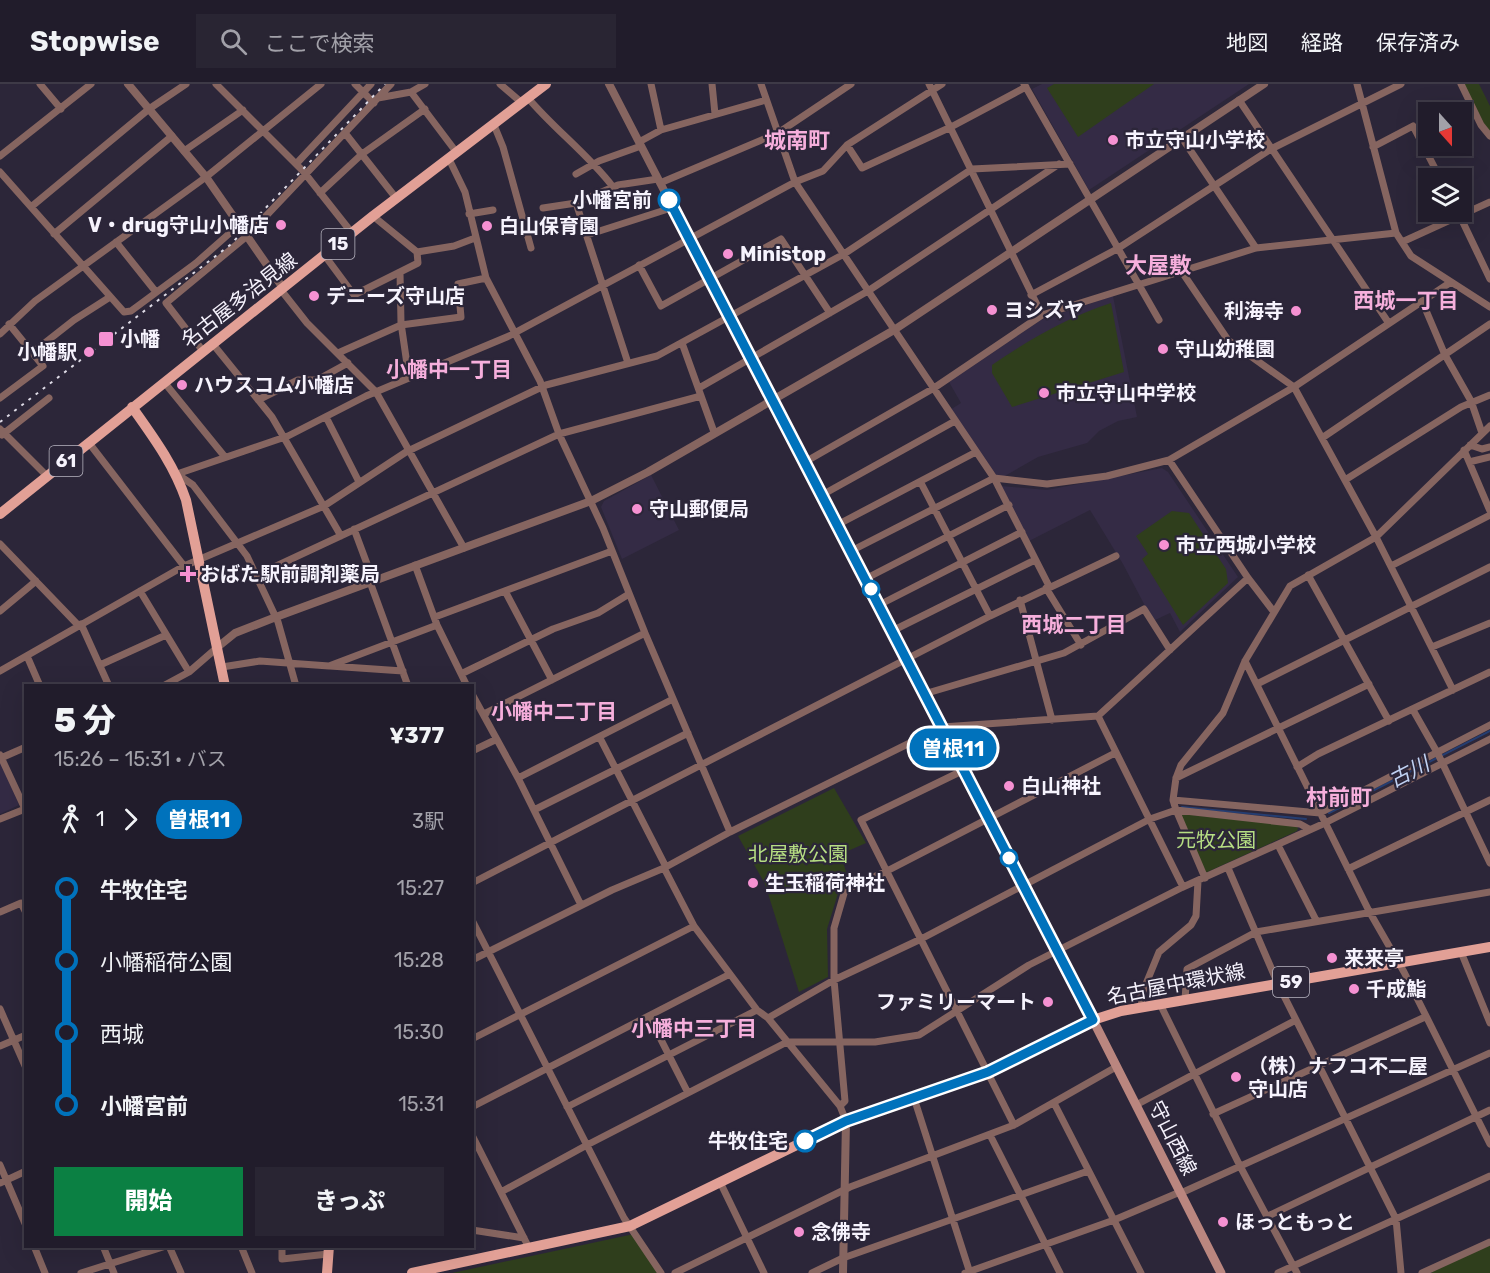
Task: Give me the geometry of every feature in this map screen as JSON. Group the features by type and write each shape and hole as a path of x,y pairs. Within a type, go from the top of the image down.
{"main road":[{"name":"名古屋多治見線","path":"131,406 396,198 546,84"},
{"name":"61","path":"0,514 131,406"},
{"path":"131,406 177,474 186,500 219,646 225,684"},
{"name":"名古屋中環状線","path":"412,1273 527,1243 630,1226 846,1121 988,1072 1093,1020 1142,1007 1490,947"},
{"name":"守山西線","path":"1093,1020 1221,1273"},
{"path":"327,1273 328,1250"}],"street":[{"path":"40,84 60,109"},
{"path":"0,156 91,84"},
{"path":"128,84 206,177 307,323 376,393 464,548"},
{"path":"31,207 149,109 186,84"},
{"path":"216,84 296,164 352,233"},
{"path":"0,334 35,301 206,177 321,84"},
{"path":"355,84 362,93 376,101 411,92 425,84"},
{"path":"296,164 371,84"},
{"path":"203,351 166,303 247,236 391,84"},
{"path":"500,84 525,100 595,163 613,187"},
{"path":"609,84 1093,1020"},
{"path":"651,84 661,130"},
{"path":"712,84 715,114"},
{"path":"761,84 795,182 994,478 1048,587 1081,645"},
{"path":"543,208 576,203 613,187 659,181 778,133 851,84"},
{"path":"177,474 285,437 409,378 515,333 795,182 823,171 848,146 931,87 942,84"},
{"path":"848,146 862,168 951,127 1026,86 1036,84"},
{"path":"167,684 189,672 235,633 591,501 648,472 894,330 1264,84"},
{"path":"1357,84 1396,234 1410,255 1490,307"},
{"path":"1031,295 1118,249 1271,149 1401,84"},
{"path":"1461,84 1481,125 1490,136"},
{"path":"1026,86 1159,320"},
{"path":"931,87 1042,315"},
{"path":"411,92 425,109 453,156 462,182 486,278 542,387 559,434 591,501 730,832"},
{"path":"576,174 595,163 640,144 661,130 766,100"},
{"path":"1239,100 1388,322"},
{"path":"320,193 362,154 425,109"},
{"path":"184,151 243,110"},
{"path":"494,125 503,147 531,248"},
{"path":"1373,147 1413,126 1435,168"},
{"path":"345,133 396,198"},
{"path":"54,234 172,136"},
{"path":"1182,138 1256,248"},
{"path":"256,575 559,434 700,392 751,358 868,291 1059,164"},
{"path":"0,670 184,566 324,506 410,450 562,379 657,356 806,277 972,169 1070,164"},
{"path":"0,172 123,312 131,311 195,263 240,224"},
{"path":"1472,209 1490,202"},
{"path":"576,203 628,363"},
{"path":"469,214 493,210"},
{"path":"587,235 665,210"},
{"path":"325,256 354,295 418,263 417,252 373,216"},
{"path":"1402,242 1443,222"},
{"path":"1463,222 1490,279"},
{"path":"805,462 934,388 1042,315 1256,248 1396,234"},
{"path":"417,252 454,246 475,238"},
{"path":"639,265 661,306 781,239 830,313"},
{"path":"116,242 156,292"},
{"path":"400,272 401,325 409,378"},
{"path":"1182,272 1237,349 1294,387 1377,537 1453,690"},
{"path":"338,353 401,325 461,317 458,284 486,278"},
{"path":"851,551 994,478 1047,484 1107,476 1169,460 1294,387 1451,282"},
{"path":"32,352 74,320 110,297"},
{"path":"1422,301 1445,355 1471,401 1482,433"},
{"path":"0,398 43,366 9,324"},
{"path":"1322,438 1490,324"},
{"path":"212,343 285,437 341,536"},
{"path":"682,343 714,432"},
{"path":"258,400 298,380 317,380 348,363"},
{"path":"164,382 225,457"},
{"path":"1345,480 1471,401 1490,395"},
{"path":"47,476 11,438 1,433 49,398"},
{"path":"326,417 359,482"},
{"path":"822,495 955,421"},
{"path":"1142,1007 1141,996 1159,952 1191,925 1196,916 1201,879 1173,800 1176,778 1181,765 1223,713 1245,661 1290,586 1377,537 1490,426"},
{"path":"88,443 184,566"},
{"path":"1467,448 1490,447"},
{"path":"1391,566 1490,513 1469,462 1467,448"},
{"path":"837,525 976,453"},
{"path":"1469,462 1490,457"},
{"path":"1169,460 1248,578 1274,612"},
{"path":"177,474 193,485 238,543 276,616 295,684"},
{"path":"921,483 990,616"},
{"path":"865,579 1009,505"},
{"path":"354,530 407,684"},
{"path":"879,605 1022,532"},
{"path":"0,544 80,624 108,684"},
{"path":"329,666 505,591 612,551"},
{"path":"474,882 1020,600 1116,556"},
{"path":"892,631 1035,560"},
{"path":"415,565 436,621 466,684"},
{"path":"1257,684 1490,567"},
{"path":"1308,575 1389,721"},
{"path":"474,959 581,905 665,867 730,832 942,727 1098,716 1248,578"},
{"path":"0,612 36,581"},
{"path":"140,591 189,672"},
{"path":"505,591 529,641 552,680"},
{"path":"463,673 529,641 598,613 629,594"},
{"path":"1020,600 1052,720"},
{"path":"924,694 1064,653 1144,609 1170,650"},
{"path":"1431,646 1490,624"},
{"path":"484,714 645,633"},
{"path":"100,665 166,635"},
{"path":"27,656 39,684"},
{"path":"222,667 260,661 403,671"},
{"path":"1245,661 1369,911 1396,963 1404,972 1490,1144"},
{"path":"1297,767 1318,754 1490,672"},
{"path":"1176,778 1369,684"},
{"path":"474,697 495,740 518,778 581,905"},
{"path":"518,778 673,699"},
{"path":"1413,710 1440,758 1490,863"},
{"path":"1098,716 1183,887"},
{"path":"501,1192 587,1144 787,1042 875,1042 920,1035 1029,965 1183,887 1325,822 1440,758 1490,725"},
{"path":"534,810 688,733"},
{"path":"600,738 694,926 757,1010 768,1018 840,1106 846,1121 843,1273"},
{"path":"1173,800 1320,813 1440,758 1490,739"},
{"path":"474,750 495,740"},
{"path":"24,748 1,757 24,808"},
{"path":"840,1106 845,1101 834,981 834,928 846,890 887,872 1115,753"},
{"path":"964,770 861,820 1014,1125"},
{"path":"1348,869 1490,800"},
{"path":"0,819 24,810"},
{"path":"768,1018 834,981 921,939 1150,819 1176,810 1300,824 1309,829"},
{"path":"1278,845 1316,920"},
{"path":"1228,868 1278,984 1396,1219 1401,1273"},
{"path":"1185,1000 1187,969 1256,932 1490,892"},
{"path":"0,912 21,903 24,909"},
{"path":"474,924 630,1226 661,1273"},
{"path":"474,1038 694,926"},
{"path":"1461,952 1490,1023"},
{"path":"474,1106 730,974"},
{"path":"1160,1004 1213,1113 1295,1269"},
{"path":"0,1009 24,1063"},
{"path":"567,1107 757,1010"},
{"path":"649,1016 688,1093"},
{"path":"1213,1113 1425,1017"},
{"path":"1136,1105 1296,1020"},
{"path":"0,1046 24,1036"},
{"path":"914,1098 968,1272 1114,1220 1490,1053"},
{"path":"675,1273 844,1190 1014,1125 1116,1067"},
{"path":"1054,1103 1138,1272"},
{"path":"1268,1216 1371,1170 1490,1110"},
{"path":"990,1135 1047,1243 1060,1273"},
{"path":"474,1139 527,1243"},
{"path":"0,1165 3,1181 24,1222"},
{"path":"812,1273 843,1258 1088,1171"},
{"path":"3,1181 24,1172"},
{"path":"1278,1273 1295,1269 1490,1176"},
{"path":"720,1182 764,1273"},
{"path":"474,1230 527,1243"},
{"path":"1423,1273 1490,1242"},
{"path":"35,1248 45,1273"},
{"path":"103,1248 114,1273"},
{"path":"81,1273 162,1248"},
{"path":"169,1248 181,1273"},
{"path":"242,1248 252,1273"},
{"path":"282,1248 282,1259 328,1250"}],"shaded area":[{"name":"市立守山小学校","path":"1042,84 1249,84 1089,190 1032,89"},
{"name":"市立守山中学校","path":"1113,296 1137,417 1118,421 1099,431 1087,443 1038,457 1003,477 994,475 950,410 961,403 949,382 1041,320"},
{"name":"市立西城小学校","path":"1162,468 1168,472 1238,577 1180,632 1170,613 1153,621 1123,564 1090,510 1029,541 1001,486 1047,490"},
{"path":"651,475 679,530 622,559 601,507 604,501"},
{"path":"0,760 19,805 0,814"}],"green space":[{"path":"1054,84 1154,84 1078,137 1047,88"},
{"path":"1463,84 1479,84 1490,106 1490,139 1472,102"},
{"path":"1111,303 1124,372 1012,407 992,373 992,365 1049,330"},
{"path":"1172,511 1189,513 1226,569 1228,583 1183,625 1142,559 1148,554 1136,536"},
{"name":"北屋敷公園","path":"834,788 866,843 841,854 849,883 840,887 827,929 828,977 799,992 765,884 738,836"},
{"name":"元牧公園","path":"1183,814 1298,828 1297,831 1205,873 1181,816"},
{"path":"634,1234 658,1273 452,1273"},
{"path":"1490,1245 1490,1273 1432,1273 1432,1272"}],"waterway":[{"name":"古川","path":"1329,813 1490,731"},
{"name":"古川","path":"1182,807 1306,819"}],"railway":[{"path":"0,422 230,245 385,84"}],"bus line":[{"name":"曽根11","path":"669,200 1093,1020 988,1072 846,1121 805,1141"}],"place":[{"name":"市立守山小学校","path":"1113,140"},
{"name":"小幡宮前","path":"669,200"},
{"name":"V・drug守山小幡店","path":"281,225"},
{"name":"白山保育園","path":"487,226"},
{"name":"Ministop","path":"728,254"},
{"name":"デニーズ守山店","path":"314,296"},
{"name":"ヨシズヤ","path":"992,310"},
{"name":"利海寺","path":"1296,311"},
{"name":"小幡","path":"106,339"},
{"name":"守山幼稚園","path":"1163,349"},
{"name":"小幡駅","path":"89,352"},
{"name":"ハウスコム小幡店","path":"182,385"},
{"name":"市立守山中学校","path":"1044,393"},
{"name":"守山郵便局","path":"637,509"},
{"name":"市立西城小学校","path":"1164,545"},
{"name":"おばた駅前調剤薬局","path":"188,574"},
{"name":"白山神社","path":"1009,786"},
{"name":"生玉稲荷神社","path":"753,883"},
{"name":"来来亭","path":"1332,958"},
{"name":"千成鮨","path":"1354,989"},
{"name":"ファミリーマート","path":"1048,1002"},
{"name":"（株）ナフコ不二屋 守山店","path":"1236,1077"},
{"name":"牛牧住宅","path":"805,1141"},
{"name":"ほっともっと","path":"1223,1222"},
{"name":"念佛寺","path":"799,1232"}],"district":[{"name":"城南町","path":"797,140"},
{"name":"大屋敷","path":"1158,265"},
{"name":"西城一丁目","path":"1406,301"},
{"name":"小幡中一丁目","path":"449,370"},
{"name":"西城二丁目","path":"1074,625"},
{"name":"小幡中二丁目","path":"554,712"},
{"name":"村前町","path":"1339,797"},
{"name":"小幡中三丁目","path":"694,1029"}]}
